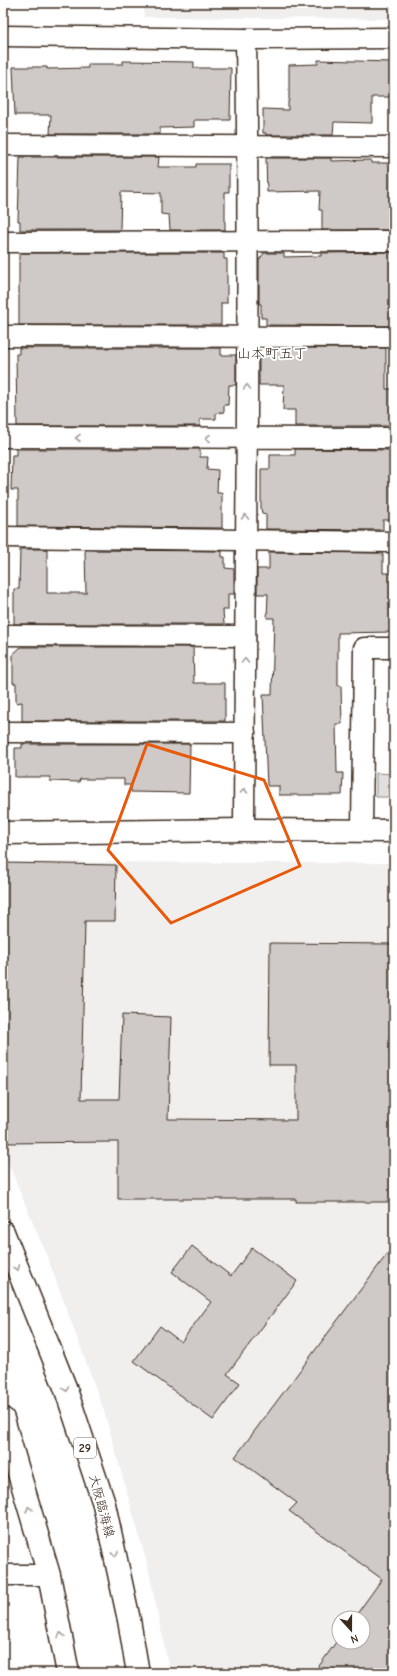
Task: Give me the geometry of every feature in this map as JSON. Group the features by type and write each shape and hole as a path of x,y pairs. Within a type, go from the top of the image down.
{"main road":[{"path":"3,833 244,830 394,831"},
{"name":"大阪臨海線","path":"3,1232 65,1387 104,1504 129,1620 138,1673"},
{"path":"3,1419 49,1575 68,1673"}],"street":[{"path":"3,36 246,39 394,38"},
{"path":"244,830 246,636 245,539 248,336 248,146 246,39"},
{"path":"3,145 394,147"},
{"path":"3,242 247,240 394,241"},
{"path":"3,336 394,337"},
{"path":"3,438 394,438"},
{"path":"3,537 394,542"},
{"path":"3,635 246,636"},
{"path":"362,831 364,648 394,648"},
{"path":"3,732 244,733"},
{"path":"3,1575 49,1575"}],"highlighted area":[{"path":"147,744 264,780 300,866 171,923 108,850"}],"shaded area":[{"path":"144,3 394,3 394,19 144,17"},
{"path":"376,773 394,774 394,797 376,797"},
{"path":"3,862 394,863 394,1673 170,1673 148,1567 104,1411 48,1259 3,1151"},
{"path":"3,1666 25,1666 26,1673 3,1673"}],"building":[{"path":"318,60 392,62 392,74 394,74 394,97 372,97 372,123 334,122 333,135 266,135 266,133 263,133 263,109 288,110 289,65 318,64"},
{"path":"123,61 194,62 194,68 231,68 230,120 194,120 194,127 160,128 160,134 50,134 51,115 15,115 13,67 47,67 47,69 88,68 88,64 123,64"},
{"path":"20,157 159,157 158,167 196,167 196,164 229,164 229,192 225,192 225,230 170,230 169,215 161,214 161,193 121,192 120,230 20,230 20,221 18,221"},
{"path":"266,158 331,158 331,161 371,160 371,163 394,163 394,230 322,230 322,210 319,210 320,191 267,192"},
{"path":"394,252 394,326 266,325 266,318 261,318 261,304 259,304 259,260 264,253 284,253 284,257 321,256 321,253"},
{"path":"19,253 224,253 224,259 227,259 227,303 221,303 221,325 19,325"},
{"path":"19,348 221,348 221,355 236,355 236,385 229,385 228,405 224,405 224,412 216,413 216,419 200,419 200,426 17,426 16,354 19,354"},
{"path":"266,348 386,348 386,389 394,389 394,426 295,426 295,410 283,410 284,385 259,385 259,356 266,356"},
{"path":"16,449 200,449 200,457 208,457 207,469 218,470 217,493 222,493 222,528 18,526 18,490 11,490 12,455 16,455"},
{"path":"295,449 394,450 394,520 383,520 383,530 266,529 266,514 262,513 261,508 261,469 270,469 270,455 295,455"},
{"path":"20,549 47,549 47,593 86,593 85,550 222,551 222,557 225,557 225,568 234,569 234,594 228,594 228,610 223,610 224,624 14,624 14,589 19,589"},
{"path":"269,552 383,553 383,573 394,573 394,632 338,633 338,686 341,686 342,724 336,724 337,773 343,773 342,795 279,795 279,786 267,786 263,694 272,694 274,618 267,618 268,594 257,594 257,569 269,569"},
{"path":"21,647 193,647 194,683 225,683 225,721 22,721 22,702 16,703 16,683 13,683 13,654"},
{"path":"22,744 190,744 189,793 131,792 131,785 124,785 124,779 80,779 79,782 50,781 50,777 15,777 15,748 22,748"},
{"path":"3,863 116,865 115,921 85,921 81,1099 119,1099 122,1015 171,1017 168,1119 296,1120 296,1065 269,1065 270,943 394,944 394,1202 296,1202 296,1199 118,1199 118,1142 3,1143"},
{"path":"394,1245 394,1673 314,1673 331,1649 371,1650 371,1610 360,1610 382,1579 289,1511 297,1503 235,1457"},
{"path":"192,1246 231,1276 252,1248 297,1281 227,1374 240,1383 213,1420 134,1361 160,1326 181,1342 211,1302 172,1272"}],"district":[{"name":"山本町五丁","path":"272,353"}]}
